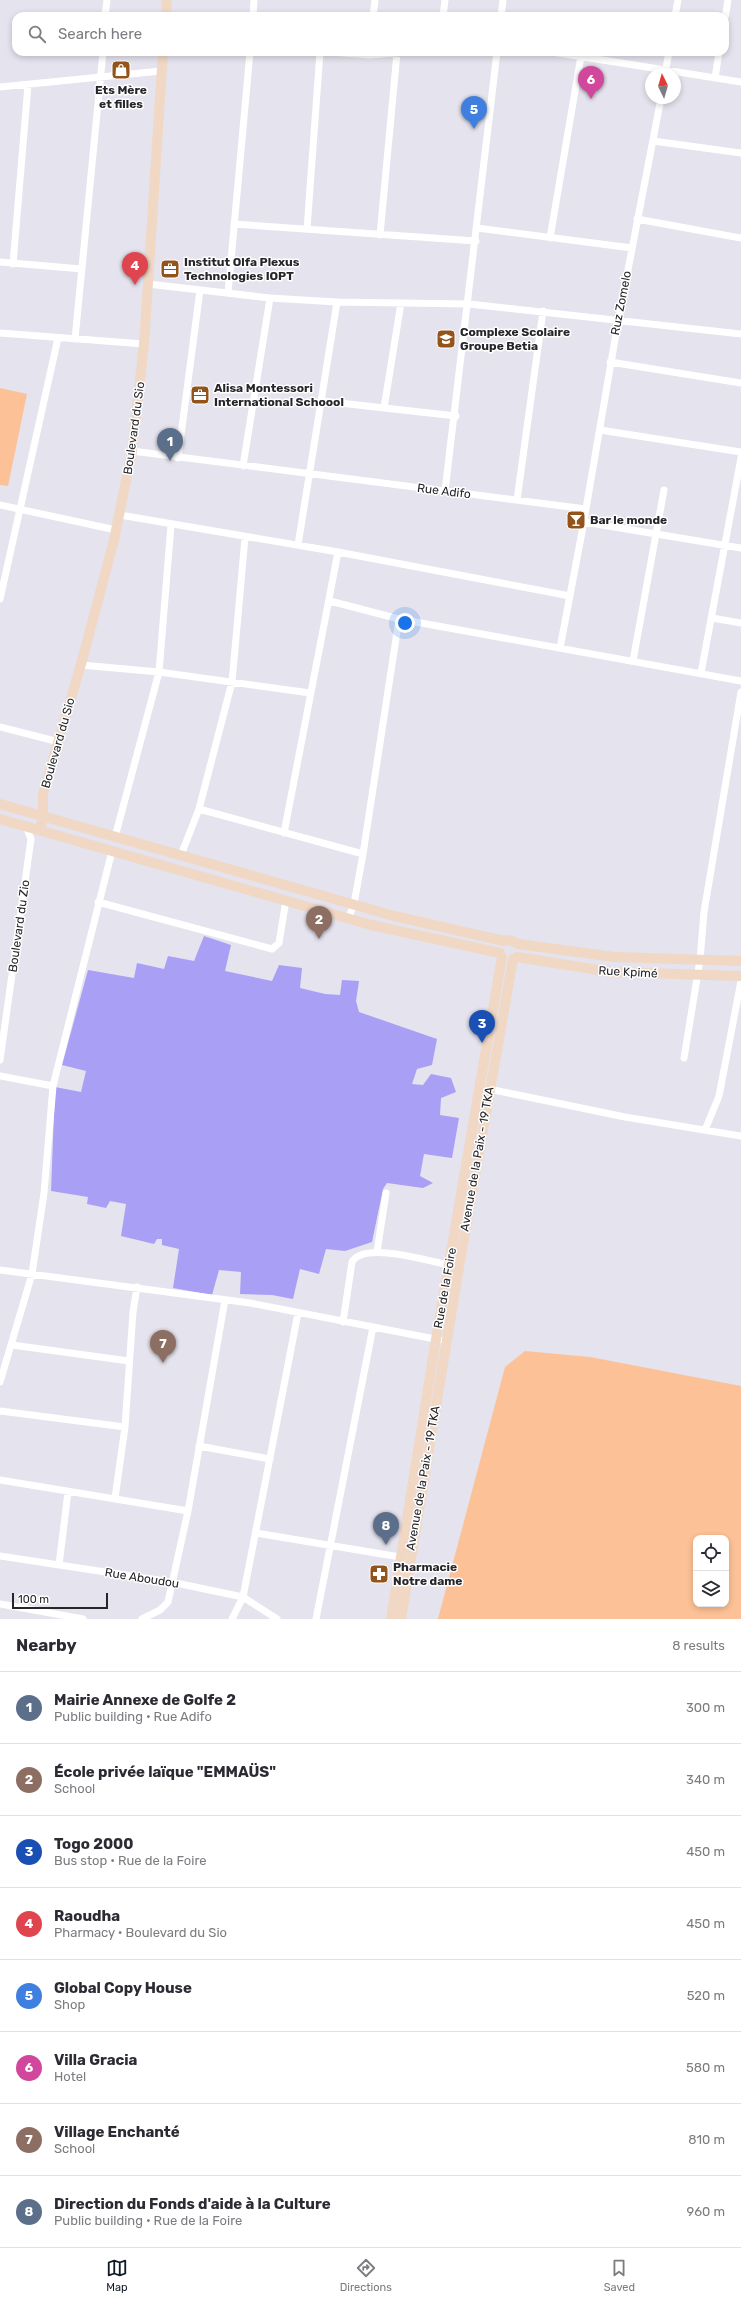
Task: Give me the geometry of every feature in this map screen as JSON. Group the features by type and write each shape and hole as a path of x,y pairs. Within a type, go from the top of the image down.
{"main road":[{"path":"166,12 167,0"},
{"name":"Boulevard du Sio","path":"40,830 43,816 43,794 81,665 120,515 132,452 144,344 163,56"},
{"name":"Boulevard du Sio","path":"26,826 30,813 43,794"},
{"path":"0,804 394,916 504,941 512,940 518,944 634,958 741,961"},
{"path":"0,819 389,929 515,958 520,950 518,944"},
{"path":"501,955 500,947 504,941"},
{"name":"Rue de la Foire","path":"391,1619 405,1558 441,1340 449,1266 501,955"},
{"name":"Rue Kpimé","path":"515,958 611,972 741,976"},
{"name":"Avenue de la Paix - 19 TKA","path":"441,1340 515,958"},
{"name":"Avenue de la Paix - 19 TKA","path":"401,1619 405,1558"}],"street":[{"path":"106,12 107,0"},
{"path":"253,12 254,0"},
{"path":"374,12 375,0"},
{"path":"443,12 444,0"},
{"path":"502,12 503,0"},
{"path":"676,12 678,0"},
{"path":"726,12 728,0"},
{"path":"75,339 102,56"},
{"path":"228,293 250,56"},
{"path":"307,229 320,56"},
{"path":"380,235 396,56"},
{"path":"445,491 456,416 497,56"},
{"path":"550,238 580,56 645,68"},
{"path":"667,68 668,56"},
{"path":"715,78 718,56"},
{"path":"0,87 162,71"},
{"path":"681,74 741,82"},
{"path":"13,264 28,85"},
{"name":"Ruz Zomelo","path":"586,509 610,362 660,104"},
{"path":"652,141 741,153"},
{"path":"638,219 741,238"},
{"path":"234,224 476,241"},
{"path":"477,228 632,248"},
{"path":"0,262 82,270"},
{"path":"148,284 270,298 337,302 469,304 543,311 618,322 741,334"},
{"path":"178,458 200,290"},
{"path":"243,466 270,298"},
{"path":"298,545 337,302"},
{"path":"384,408 401,303"},
{"path":"517,500 543,311"},
{"path":"0,334 144,344"},
{"path":"0,599 58,338"},
{"path":"610,362 741,383"},
{"path":"322,401 456,416"},
{"path":"600,430 741,452"},
{"name":"Rue Adifo","path":"132,452 586,509"},
{"path":"701,673 741,458"},
{"path":"633,661 664,490"},
{"path":"0,504 116,530"},
{"path":"560,648 586,509"},
{"path":"120,515 245,538 338,552 570,596"},
{"path":"584,522 741,548"},
{"path":"115,837 159,672 171,525"},
{"path":"181,855 198,809 232,682 245,538"},
{"path":"284,832 310,693 330,601 338,552"},
{"path":"330,601 399,620 741,680"},
{"path":"712,618 741,623"},
{"path":"349,917 354,904 363,854 399,620"},
{"path":"81,665 159,672 310,693"},
{"path":"684,1058 700,960 704,912 741,692"},
{"path":"0,726 59,742"},
{"path":"198,809 363,854"},
{"name":"Boulevard du Zio","path":"0,1060 31,839 26,826"},
{"path":"31,839 40,830"},
{"path":"0,1382 32,1274 44,1193 53,1086 112,851"},
{"path":"98,902 272,948 280,943 286,900"},
{"path":"705,1130 718,1096 741,981"},
{"path":"0,1076 53,1086"},
{"path":"489,1089 625,1117 741,1136"},
{"path":"377,1252 386,1193"},
{"path":"343,1322 352,1262 358,1256 377,1252 449,1266"},
{"path":"0,1270 137,1287 225,1300 441,1340"},
{"path":"115,1498 125,1427 133,1312 137,1287"},
{"path":"144,1619 166,1605 188,1511 225,1300"},
{"path":"232,1619 243,1597 298,1313"},
{"path":"316,1619 373,1327"},
{"path":"12,1345 129,1361"},
{"path":"0,1411 125,1427"},
{"path":"199,1446 270,1459"},
{"path":"0,1480 188,1511"},
{"path":"59,1564 68,1492"},
{"path":"256,1533 331,1547 405,1558"},
{"name":"Rue Aboudou","path":"0,1556 171,1582 243,1597 277,1619"},
{"path":"0,1604 83,1619"}],"shaded area":[{"path":"0,388 27,394 8,486 0,485"},
{"path":"204,936 231,945 225,971 272,981 279,965 302,968 300,988 325,994 340,995 342,980 359,981 356,1001 359,1012 437,1039 432,1065 417,1069 412,1084 423,1085 431,1074 451,1078 456,1092 441,1098 440,1115 459,1118 452,1158 424,1154 420,1176 433,1183 423,1188 387,1183 383,1189 372,1242 345,1251 326,1249 319,1274 300,1269 293,1299 272,1295 240,1294 241,1272 219,1270 212,1295 173,1288 179,1249 162,1245 162,1239 157,1239 154,1244 121,1236 126,1204 110,1201 106,1208 87,1204 88,1197 51,1191 55,1087 81,1092 86,1071 62,1065 88,970 134,978 137,963 164,969 168,956 194,961"},
{"path":"525,1351 590,1357 741,1386 741,1619 438,1619 505,1367"}],"place":[{"name":"Ets Mère et filles","path":"121,70"},
{"name":"Villa Gracia","path":"591,99"},
{"name":"Global Copy House","path":"474,129"},
{"name":"Institut Olfa Plexus Technologies IOPT","path":"170,269"},
{"name":"Raoudha","path":"135,285"},
{"name":"Complexe Scolaire Groupe Betia","path":"446,339"},
{"name":"Alisa Montessori International Schoool","path":"200,395"},
{"name":"Mairie Annexe de Golfe 2","path":"170,461"},
{"name":"Bar le monde","path":"576,520"},
{"name":"École privée laïque \"EMMAÜS\"","path":"319,939"},
{"name":"Togo 2000","path":"482,1043"},
{"name":"Village Enchanté","path":"163,1363"},
{"name":"Direction du Fonds d'aide à la Culture","path":"386,1545"},
{"name":"Pharmacie Notre dame","path":"379,1574"}]}
